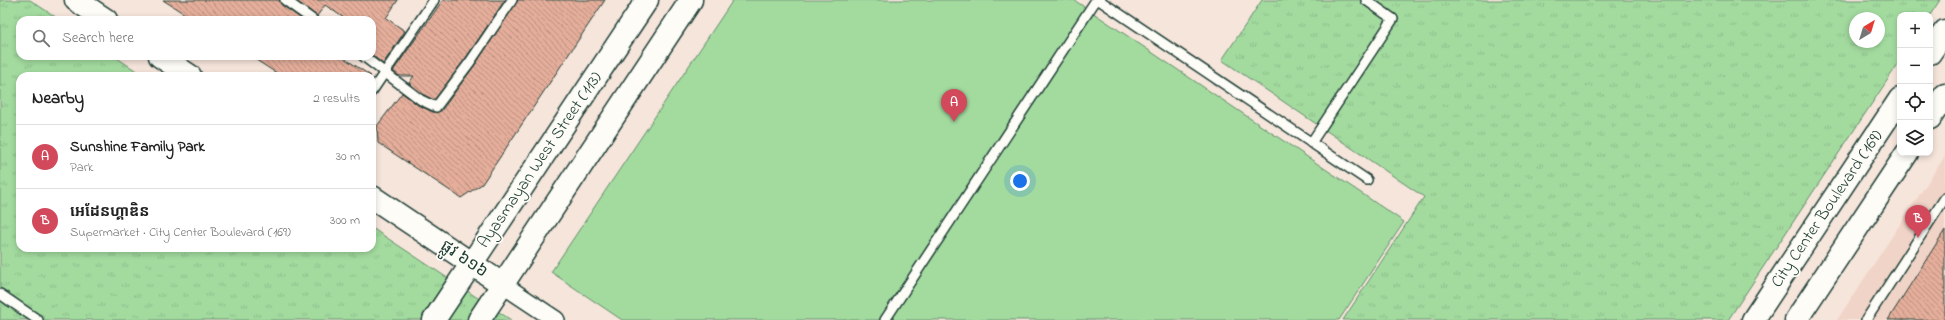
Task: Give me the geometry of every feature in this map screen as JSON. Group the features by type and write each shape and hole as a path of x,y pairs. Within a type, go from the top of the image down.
{"street":[{"name":"Ayasmayan West Street (113)","path":"434,320 647,0"},
{"path":"479,320 691,0"},
{"path":"85,2 101,16"},
{"path":"1933,49 1945,31"},
{"path":"166,60 184,72"},
{"path":"1933,113 1945,95"},
{"name":"City Center Boulevard (169)","path":"1753,320 1897,104"},
{"name":"City Center Boulevard (169)","path":"1796,320 1905,156"},
{"name":"ផ្លូវ ៦១៦","path":"376,200 556,320"}],"lane":[{"path":"285,0 307,16"},
{"path":"376,85 434,0"},
{"path":"368,60 421,100 436,107 470,62 512,0"},
{"path":"885,320 1097,0 1367,180"},
{"path":"1311,143 1393,19 1366,0"},
{"path":"1866,320 1945,198"},
{"path":"0,294 38,320"}],"shaded area":[{"path":"1945,156 1945,320 1837,320"}],"green space":[{"path":"0,0 30,0 54,16 16,16 16,60 120,60 138,72 16,72 16,252 376,252 376,231 511,320 0,320"},
{"path":"733,0 1074,0 1404,222 1339,320 622,320 551,272"},
{"path":"1262,0 1940,0 1932,12 1897,12 1897,66 1728,320 1343,320 1424,197 1222,60"}],"building":[{"path":"163,0 279,0 282,5 297,16 188,16"},
{"path":"295,0 398,0 386,18 405,31 383,64 376,58 376,16 341,16 325,5 317,16"},
{"path":"443,0 505,0 465,59 434,100 424,95 409,83 414,76 399,76 393,71"},
{"path":"518,0 605,0 482,184 461,198 378,143 377,126 402,93 418,105 433,112 441,111 475,65"},
{"path":"256,60 347,60 365,72 275,72"},
{"path":"1945,230 1945,320 1888,320"}],"place":[{"name":"Sunshine Family Park","path":"954,122"},
{"name":"អេដែនហ្គាឌិន","path":"1918,238"}]}
